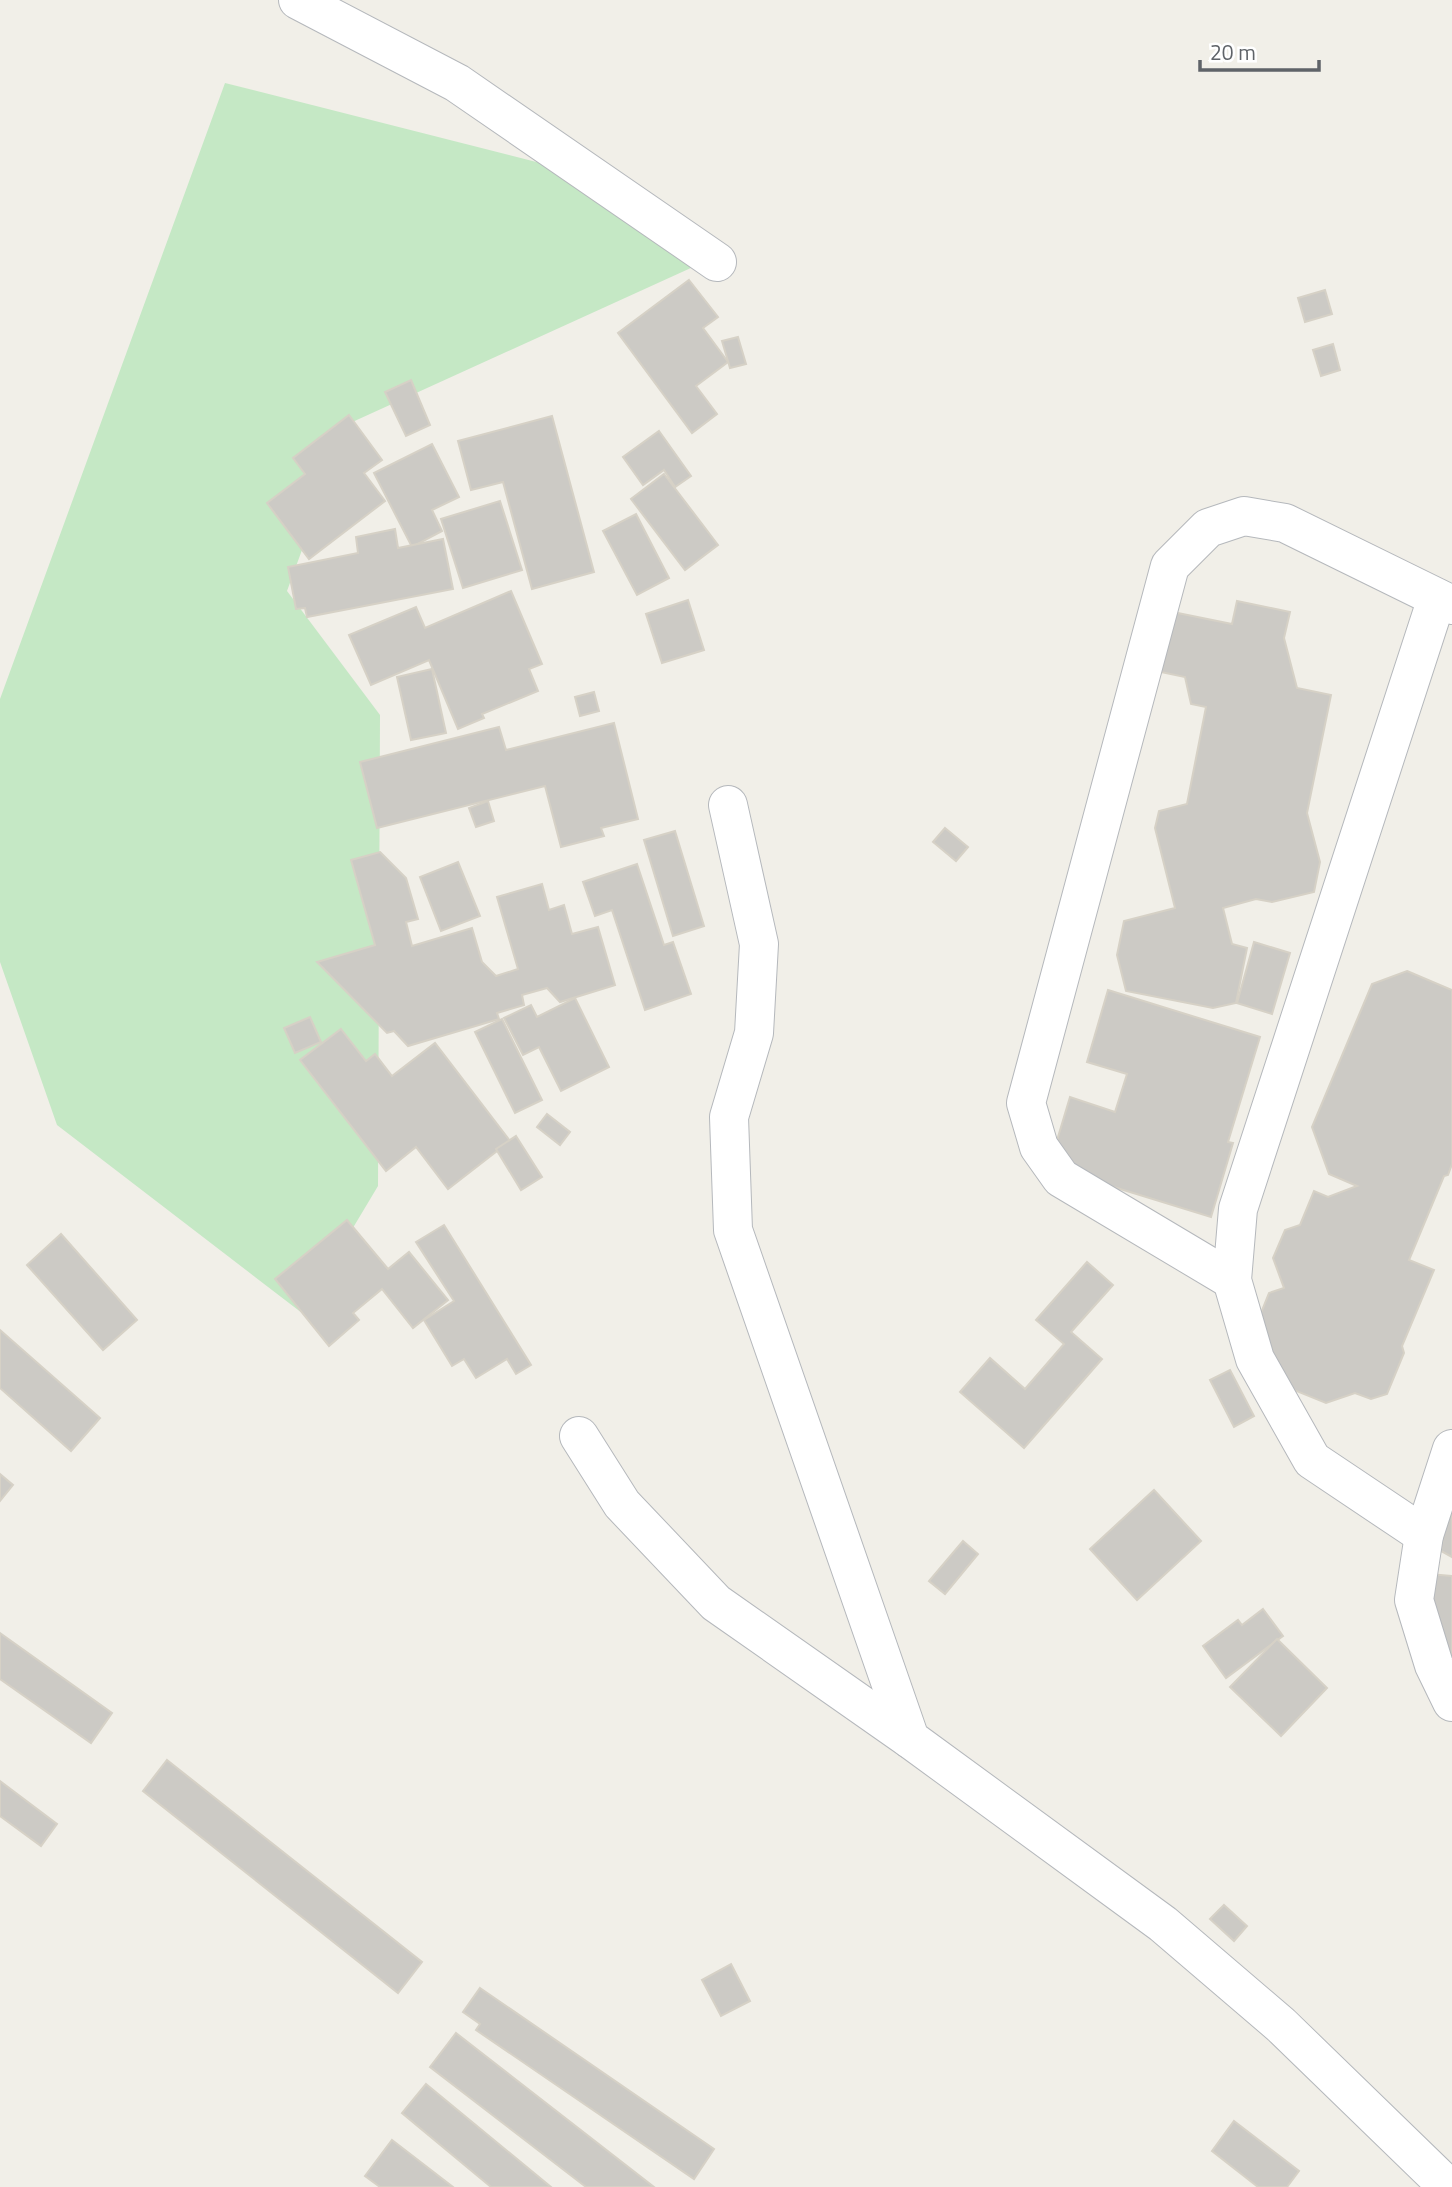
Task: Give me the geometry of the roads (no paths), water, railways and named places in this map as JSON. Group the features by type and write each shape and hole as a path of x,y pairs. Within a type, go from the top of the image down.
{"street":[{"path":"298,0 457,83 717,262"},
{"path":"1232,1280 1061,1178 1039,1147 1026,1103 1170,566 1208,528 1244,516 1285,523 1444,601 1238,1209 1232,1280 1255,1359 1312,1460 1424,1535"},
{"path":"728,805 759,944 754,1034 729,1117 733,1230 911,1739"},
{"path":"579,1436 622,1504 716,1603 911,1739 1163,1924 1281,2025 1448,2187"},
{"path":"1452,1449 1424,1535 1414,1600 1434,1664 1452,1702"}]}
